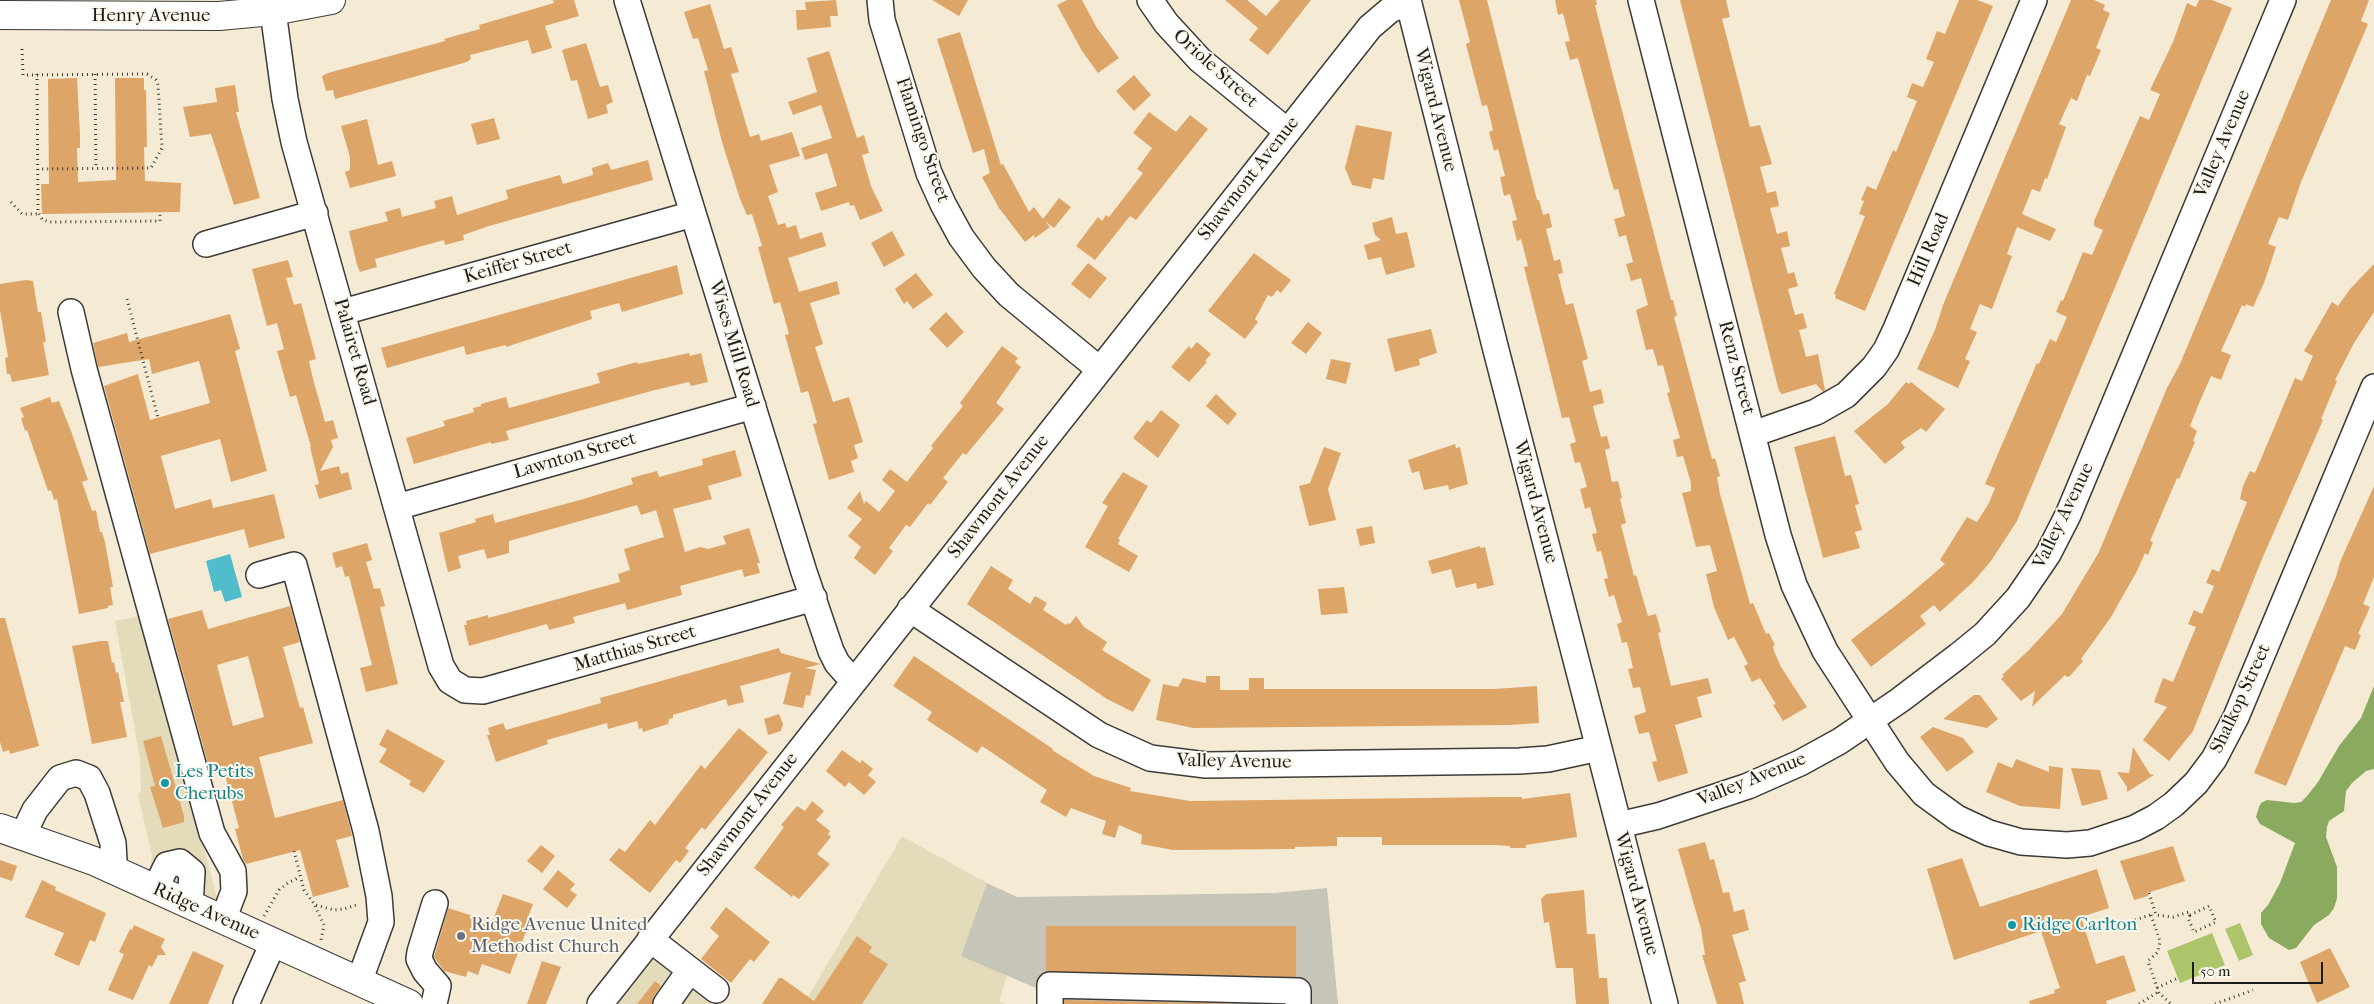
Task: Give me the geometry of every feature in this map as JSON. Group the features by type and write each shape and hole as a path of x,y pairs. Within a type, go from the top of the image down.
{"main road":[{"name":"Henry Avenue","path":"0,15 140,8 219,16 273,10 331,0"},
{"name":"Ridge Avenue","path":"12,832 111,869 223,920 268,931 359,982 409,1004"}],"street":[{"name":"Wises Mill Road","path":"628,0 752,406 831,651 837,663 853,682"},
{"name":"Flamingo Street","path":"880,0 882,20 929,173 961,237 984,268 1009,295 1099,369"},
{"name":"Oriole Street","path":"1150,0 1166,23 1200,60 1287,131"},
{"name":"Renz Street","path":"1641,0 1778,535 1797,591 1825,651 1870,722"},
{"name":"Hill Road","path":"1753,434 1800,418 1831,404 1861,382 1886,350 2034,0"},
{"name":"Valley Avenue","path":"1619,825 1697,804 1757,782 1800,762 1870,722 1985,634 2023,592 2048,554 2080,486 2283,0"},
{"name":"Shawmont Avenue","path":"600,1004 1370,27 1390,10 1408,1"},
{"name":"Wigard Avenue","path":"1408,1 1665,1004"},
{"name":"Palairet Road","path":"273,10 290,121 441,666 445,675 456,686"},
{"path":"206,244 315,213"},
{"name":"Keiffer Street","path":"343,312 693,214"},
{"path":"71,312 90,388 212,833 233,871 234,891 223,920"},
{"name":"Shalkop Street","path":"1870,722 1897,762 1924,794 1957,818 1999,836 2040,844 2090,842 2135,828 2156,816 2174,804 2196,784 2224,743 2374,387"},
{"name":"Lawnton Street","path":"397,506 752,406"},
{"path":"259,575 294,565 366,831 379,896 381,922 359,982"},
{"name":"Matthias Street","path":"456,686 473,691 484,691 814,598"},
{"name":"Valley Avenue","path":"910,609 1099,735 1116,745 1150,758 1206,765 1519,761 1548,759 1599,748"},
{"path":"12,832 35,810 60,778 76,773 89,778 97,793 113,843 114,862 111,869"},
{"path":"434,1004 438,986 425,971 419,959 435,903"},
{"path":"246,1004 268,931"},
{"path":"650,940 716,990"},
{"path":"666,1004 690,970"},
{"path":"1050,1004 1050,985 1298,991 1298,1004"}],"path":[{"path":"22,49 23,74 147,74 156,80 162,148 151,168 38,169"},
{"path":"37,74 39,214 42,219 49,222 160,221 160,213"},
{"path":"95,74 96,169"},
{"path":"11,202 22,214 39,214"},
{"path":"126,299 158,418"},
{"path":"294,852 306,896 315,905 324,925 319,944"},
{"path":"268,931 279,890 300,876"},
{"path":"2148,893 2160,941 2158,952 2148,961 2158,990 2171,1004"},
{"path":"315,905 334,910 354,905"},
{"path":"2209,906 2216,922 2194,932 2188,918 2190,915 2209,906"},
{"path":"2135,920 2153,914 2173,917 2189,912 2190,915"},
{"path":"2139,1004 2178,978"},
{"path":"2216,1004 2253,990"}],"shaded area":[{"path":"140,616 218,901 150,871 152,855 138,795 141,790 140,758 115,621"},
{"path":"902,836 987,883 962,955 1007,975 999,1002 1006,1004 804,1004"},
{"path":"987,883 1017,897 1274,893 1327,888 1338,1004 1036,1004 1036,988 961,956"},
{"path":"666,942 724,987 710,1004 618,1004"}],"green space":[{"path":"2374,686 2374,769 2366,771 2352,783 2346,791 2344,811 2329,821 2327,827 2326,837 2337,867 2337,898 2334,908 2329,915 2314,925 2296,948 2289,950 2269,938 2261,924 2261,913 2268,905 2280,883 2295,843 2260,824 2256,817 2259,807 2261,803 2267,800 2294,803 2301,802 2307,796 2318,782 2339,746 2361,718"},
{"path":"2240,923 2253,955 2239,961 2225,929"},
{"path":"2212,933 2225,965 2180,983 2167,951"}],"water":[{"path":"230,554 242,597 225,602 221,590 214,592 206,561"}],"building":[{"path":"553,0 574,0 579,16 545,26 552,48 532,54 528,40 470,55 471,59 467,62 335,99 333,90 326,91 322,76 328,73 445,41 444,39 480,29 479,25 554,3"},
{"path":"836,0 838,16 830,16 831,27 797,30 796,10 806,10 805,2"},
{"path":"932,0 968,0 959,16"},
{"path":"1067,0 1082,0 1097,28 1119,58 1098,73 1082,51 1057,5"},
{"path":"1225,0 1247,0 1266,16 1280,0 1311,0 1268,55 1249,40 1258,28"},
{"path":"1459,0 1487,0 1537,200 1539,200 1543,215 1549,213 1552,227 1546,229 1554,261 1560,259 1563,273 1558,274 1566,305 1573,303 1588,359 1582,361 1590,392 1601,389 1604,403 1593,406 1594,411 1601,437 1607,436 1610,448 1605,450 1612,482 1618,481 1626,523 1621,525 1634,576 1636,575 1648,616 1656,614 1661,632 1658,633 1671,686 1708,678 1712,693 1697,697 1702,717 1675,725 1688,773 1658,782 1652,762 1657,761 1649,732 1639,734 1634,716 1646,712 1640,687 1633,688 1628,669 1633,668 1627,642 1622,643 1617,624 1622,622 1614,595 1609,597 1604,579 1608,578 1601,551 1597,552 1592,534 1597,533 1590,507 1585,509 1580,489 1587,487 1580,462 1575,463 1570,444 1576,442 1569,417 1562,418 1524,267 1528,266 1521,239 1517,241 1512,221 1517,220 1510,194 1504,196 1500,177 1505,176 1498,149 1494,151 1489,132 1493,130 1487,105 1482,106 1466,44 1470,42"},
{"path":"1555,0 1596,0 1597,5 1595,5 1602,33 1671,300 1673,300 1677,316 1674,317 1712,459 1715,458 1720,476 1717,477 1720,494 1750,604 1753,603 1766,634 1769,633 1775,645 1773,646 1774,651 1781,667 1807,707 1783,721 1773,705 1776,704 1760,678 1752,682 1744,666 1748,664 1734,637 1728,640 1714,607 1706,574 1717,571 1710,545 1696,547 1682,493 1691,491 1691,483 1683,456 1677,457 1673,440 1680,438 1667,393 1670,392 1663,365 1658,366 1653,349 1646,350 1636,310 1648,305 1641,278 1631,281 1626,264 1633,262 1626,235 1619,237 1614,219 1625,216 1618,189 1614,190 1578,58 1570,60 1565,42 1570,41 1563,13 1558,15"},
{"path":"1680,0 1726,0 1730,17 1722,19 1750,127 1760,125 1772,164 1760,167 1767,193 1776,191 1779,206 1770,208 1777,234 1787,231 1790,246 1781,248 1788,274 1794,272 1798,286 1788,289 1795,315 1803,313 1807,328 1799,330 1806,357 1818,354 1825,390 1823,392 1816,384 1782,394 1779,391"},
{"path":"1959,0 1977,0 1993,6 1865,311 1835,298 1836,295 1834,294 1865,216 1859,214 1864,201 1861,200 1867,186 1876,190 1893,150 1896,152 1917,101 1907,97 1912,83 1923,87 1934,62 1926,59 1937,31 1945,34"},
{"path":"2071,0 2094,0 2105,5 2103,10 2110,13 2096,48 2101,50 2090,76 2087,75 2077,101 2071,98 2059,124 2066,127 2047,179 2045,178 2040,192 2032,189 2022,214 2056,229 2050,241 2017,227 2007,254 2012,256 1992,309 1980,304 1970,329 1977,332 1965,359 1970,361 1958,388 1917,369 1935,330 1943,305"},
{"path":"2199,0 2212,0 2232,8 2017,521 1991,561 1973,582 1940,612 1934,605 1920,616 1926,624 1871,667 1851,640 1945,564 1940,560 1967,517 1977,522 1989,503 1995,488 1985,484 2037,363 2039,364 2050,339 2056,342 2067,317 2056,312 2061,300 2063,301 2083,252 2092,255 2103,230 2094,226 2094,221 2140,116 2149,120 2160,94 2150,90 2173,42 2187,3 2196,7"},
{"path":"2331,0 2369,0 2361,21 2368,24 2301,182 2288,220 2279,217 2269,241 2268,244 2276,247 2264,283 2253,307 2246,304 2245,307 2242,305 2221,351 2231,355 2221,380 2211,376 2200,401 2190,426 2197,431 2193,441 2195,442 2150,541 2153,542 2148,555 2145,553 2111,617 2081,659 2083,661 2070,676 2067,677 2065,675 2032,707 2035,691 2021,701 2001,679 2004,676 2002,675 2029,650 2062,614 2099,552 2167,388 2180,364"},
{"path":"710,4 724,49 731,47 739,72 731,74 750,137 759,134 761,141 792,132 800,156 769,165 778,192 768,196 778,225 785,223 787,228 796,225 800,239 822,232 826,246 788,258 799,292 837,281 840,294 810,303 823,344 815,347 833,402 849,397 863,442 854,445 858,458 851,461 854,472 829,480 813,424 817,423 808,391 801,393 785,335 789,334 780,302 774,304 758,247 762,246 752,214 747,215 740,199 722,142 704,71 708,70 698,38 693,39 684,12"},
{"path":"960,32 1001,165 1003,164 1029,212 1034,207 1043,219 1059,198 1071,207 1054,228 1045,221 1050,227 1035,238 1034,235 1025,242 999,208 982,177 990,173 984,149 973,153 937,39"},
{"path":"586,43 600,87 608,85 613,102 606,105 608,113 588,119 577,80 571,81 562,50"},
{"path":"829,51 857,138 864,135 869,153 862,155 871,186 883,211 860,220 854,205 850,206 849,202 821,211 815,193 837,186 827,153 805,160 801,148 832,138 821,105 793,115 788,102 817,92 807,58"},
{"path":"1134,75 1151,95 1134,111 1116,91"},
{"path":"77,78 80,135 80,148 77,148 78,182 116,180 115,78 144,78 147,147 144,147 145,181 181,183 180,212 42,214 41,184 49,184 48,79"},
{"path":"235,85 239,112 236,112 260,198 234,205 211,134 190,137 183,107 217,102 215,88"},
{"path":"1149,112 1176,132 1190,115 1208,129 1136,220 1130,216 1095,260 1076,246 1098,217 1102,221 1106,215 1109,217 1143,173 1137,169 1152,148 1133,133"},
{"path":"494,118 500,139 477,145 471,124"},
{"path":"367,119 378,165 392,161 396,176 350,188 345,172 350,170 350,157 341,126"},
{"path":"1356,125 1392,132 1384,180 1373,178 1371,189 1352,185 1345,168"},
{"path":"648,160 653,180 489,226 463,235 464,240 445,245 444,240 375,259 377,267 360,272 357,265 349,231 388,221 385,212 400,208 402,217 436,208 434,201 452,196 457,215 508,199 506,190 560,175 563,184 593,175 592,168 608,163 611,170"},
{"path":"1392,217 1396,234 1407,232 1415,267 1386,275 1381,257 1368,260 1364,245 1381,240 1375,235 1372,223"},
{"path":"892,231 905,255 884,267 871,243"},
{"path":"1254,253 1291,280 1281,293 1277,290 1272,297 1268,295 1255,319 1258,322 1245,339 1208,311"},
{"path":"288,260 293,277 286,278 294,305 301,303 316,359 309,361 325,422 333,420 338,438 331,440 333,447 320,471 339,466 341,474 348,472 352,489 319,499 315,485 319,484 311,447 296,395 290,397 277,351 284,349 277,323 267,326 252,269"},
{"path":"1088,263 1107,278 1090,299 1071,284"},
{"path":"2374,264 2374,312 2354,343 2335,380 2337,381 2321,419 2323,420 2262,559 2193,731 2169,761 2143,740 2167,707 2154,702 2163,678 2173,682 2196,627 2188,624 2194,610 2202,614 2214,586 2206,583 2212,569 2219,572 2247,502 2240,499 2243,486 2250,471 2255,473 2295,378 2302,381 2313,356 2304,351 2332,302 2338,306 2350,289"},
{"path":"677,265 683,294 622,312 619,303 590,311 592,319 506,347 506,345 466,355 464,346 387,368 381,348"},
{"path":"916,273 933,295 913,309 907,301 904,304 895,289"},
{"path":"26,280 33,281 38,312 41,312 46,342 43,342 49,375 12,382 10,374 7,374 5,358 8,357 0,310 0,284"},
{"path":"946,312 964,332 947,348 929,329"},
{"path":"230,314 240,349 235,351 267,471 231,482 220,439 161,456 175,509 211,499 213,508 274,494 285,538 249,548 244,529 150,554 104,386 138,374 150,420 210,403 199,361 152,374 149,359 98,367 93,343 127,333 129,342"},
{"path":"1308,322 1322,333 1306,354 1291,343"},
{"path":"1431,329 1437,353 1419,359 1420,365 1395,372 1387,339"},
{"path":"1197,342 1211,354 1205,361 1207,362 1189,382 1171,367 1189,346 1191,349"},
{"path":"1002,346 1018,358 1015,362 1021,367 996,403 1004,409 966,455 963,453 943,478 948,482 930,505 928,503 910,527 906,525 889,548 893,551 875,575 854,558 861,547 848,536 862,519 847,508 860,491 864,504 866,501 879,512 895,491 882,480 890,469 907,482 933,448 931,446 963,406 960,403"},
{"path":"689,353 690,356 701,353 708,382 691,386 689,382 655,390 506,431 509,440 491,444 491,442 414,464 406,438 445,426 443,421 474,412 473,408 481,406 481,404 506,397 509,408 600,383 597,373 637,362 638,364"},
{"path":"1331,359 1351,363 1346,384 1326,379"},
{"path":"1906,382 1909,384 1911,382 1945,409 1926,432 1921,428 1901,442 1905,448 1885,464 1854,431 1888,404"},
{"path":"1216,394 1237,414 1228,425 1206,406"},
{"path":"50,397 52,403 59,401 88,480 82,482 92,511 96,510 100,532 102,532 105,542 113,587 110,587 113,605 108,606 108,608 79,614 57,499 54,500 51,490 48,491 21,418 24,417 20,408"},
{"path":"1161,410 1180,425 1158,458 1133,438 1147,420 1151,423"},
{"path":"1835,436 1845,476 1851,475 1859,504 1855,505 1862,530 1855,532 1860,548 1823,558 1794,447"},
{"path":"1455,444 1456,448 1460,447 1468,484 1449,490 1448,485 1424,490 1419,471 1412,473 1408,460"},
{"path":"1324,447 1341,453 1328,489 1336,520 1309,526 1299,486 1310,483"},
{"path":"735,450 742,476 708,486 712,499 673,509 685,552 700,547 708,549 726,544 723,536 749,528 760,563 757,563 760,573 744,577 742,569 680,586 682,595 627,610 625,603 573,617 575,623 549,630 547,624 469,646 464,625 467,625 466,621 488,615 488,618 620,582 618,574 630,570 624,549 664,537 656,510 641,515 637,505 509,541 509,553 487,559 484,549 458,556 461,568 448,572 439,533 476,522 475,519 493,514 495,523 580,500 633,484 631,478 657,471 659,477 703,465 702,459"},
{"path":"1123,472 1148,486 1118,539 1120,540 1118,544 1138,556 1129,572 1085,547 1108,506 1102,503"},
{"path":"2374,486 2374,577 2363,604 2370,607 2358,634 2361,635 2355,650 2345,646 2286,786 2254,773 2336,577 2340,562"},
{"path":"1372,526 1375,543 1360,546 1356,529"},
{"path":"367,543 372,560 366,562 374,589 380,588 385,606 380,607 398,684 366,692 360,668 372,665 349,576 345,577 342,566 336,568 332,553"},
{"path":"1480,546 1480,548 1485,547 1494,585 1477,589 1476,583 1456,588 1451,569 1432,574 1428,561"},
{"path":"991,566 1013,580 1008,589 1030,604 1035,596 1047,603 1043,610 1066,625 1070,624 1076,616 1084,627 1107,642 1102,650 1151,680 1133,712 1107,699 967,604"},
{"path":"1344,587 1348,613 1321,615 1318,589"},
{"path":"290,606 300,642 283,647 300,708 303,707 313,743 259,757 275,818 343,800 352,836 336,840 349,887 313,897 300,850 246,864 243,859 235,829 239,828 223,767 210,771 168,619 202,610 208,629","holes":["248,656 264,717 233,726 217,665"]},
{"path":"0,618 5,618 39,746 10,754 9,750 3,752 0,742"},
{"path":"108,641 112,663 114,662 116,673 118,672 124,702 120,702 127,737 92,744 72,646"},
{"path":"779,648 781,653 821,664 805,668 816,670 810,696 806,695 803,708 783,704 791,672 740,686 744,702 728,706 726,699 673,715 673,718 669,719 668,724 643,732 642,728 639,729 637,721 608,729 607,723 547,740 548,744 496,762 487,735 490,735 488,728 503,723 506,730 601,703 600,698"},
{"path":"914,656 1052,750 1094,776 1131,788 1130,791 1190,801 1498,797 1522,797 1522,799 1570,793 1577,837 1526,845 1526,848 1510,848 1510,846 1496,845 1382,845 1382,837 1337,837 1337,846 1295,847 1295,849 1173,850 1141,844 1142,835 1119,825 1115,838 1102,834 1106,821 1071,808 1066,817 1040,802 1047,790 982,746 977,753 927,720 932,712 893,686"},
{"path":"1206,676 1220,676 1220,690 1249,690 1249,678 1264,678 1264,689 1494,689 1537,686 1539,723 1509,725 1193,728 1156,720 1163,684 1178,687 1183,678 1206,683"},
{"path":"1974,695 1980,695 1998,719 1987,728 1943,719"},
{"path":"779,714 783,724 781,731 768,735 764,719"},
{"path":"1933,727 1963,738 1974,752 1947,772 1920,737"},
{"path":"739,728 768,752 705,830 702,827 685,848 689,851 680,863 676,860 650,893 609,860 619,848 625,852 650,820 655,825 701,765 705,769"},
{"path":"387,729 445,761 424,793 409,785 411,781 379,762 387,749 379,745"},
{"name":"Les Petits Cherubs","path":"161,736 184,816 184,822 163,828 150,787 155,786 143,741"},
{"path":"2133,747 2150,774 2154,775 2127,792 2127,787 2117,772 2129,773"},
{"path":"842,750 860,763 862,760 873,769 868,775 876,782 864,795 849,782 845,787 826,771"},
{"path":"2016,759 2049,772 2049,766 2063,768 2060,809 2020,806 1986,792 1998,762 2012,768"},
{"path":"2071,768 2100,770 2108,799 2082,806"},
{"path":"812,801 824,811 816,820 830,831 828,834 831,837 817,854 830,864 799,899 793,895 792,897 754,868 784,827 781,825 797,806 805,811"},
{"path":"1705,842 1710,860 1714,859 1723,893 1729,892 1734,912 1744,909 1749,930 1732,935 1746,981 1739,983 1744,1004 1717,1004 1702,955 1705,955 1701,929 1678,849"},
{"path":"541,845 555,856 542,873 527,861"},
{"path":"2173,846 2185,881 2147,893 2148,896 2134,900 2120,861"},
{"name":"Ridge Carlton","path":"1962,858 1980,907 2097,869 2109,908 2081,917 2096,964 2124,955 2136,991 2106,1001 2107,1004 2030,1004 2029,1001 2055,993 2054,990 2060,988 2041,931 1954,960 1927,869"},
{"path":"0,860 17,866 12,881 0,877"},
{"path":"558,870 575,884 570,890 577,895 567,908 543,889"},
{"path":"42,880 56,887 55,890 106,913 95,942 90,940 79,966 54,955 64,933 25,917"},
{"path":"1584,890 1587,934 1595,934 1599,978 1607,978 1609,1004 1576,1004 1573,968 1556,968 1549,922 1544,923 1541,899 1546,894"},
{"name":"Ridge Avenue United Methodist Church","path":"503,894 533,904 527,920 530,921 510,974 482,964 478,975 468,971 466,977 444,971 434,957 448,908 492,922"},
{"path":"726,907 770,942 754,962 750,959 731,983 701,959 719,936 710,928"},
{"path":"134,925 165,939 161,947 166,955 158,955 152,967 149,965 133,1000 108,990 124,954 119,952 130,929 132,930"},
{"path":"1046,926 1296,926 1296,977 1046,972"},
{"path":"857,936 872,947 869,952 888,964 862,1004 762,1004 779,978 782,978 814,1001"},
{"path":"2330,948 2350,987 2317,1003 2300,962"},
{"path":"193,951 224,965 208,1004 169,1004"},
{"path":"542,961 561,967 546,1004 527,1004"},
{"path":"655,981 661,986 654,996 652,1004 637,1004"},
{"path":"1064,1000 1241,1004 1064,1004"}],"place":[{"name":"Les Petits Cherubs","path":"165,783"},
{"name":"Ridge Carlton","path":"2012,925"},
{"name":"Ridge Avenue United Methodist Church","path":"461,936"}]}
